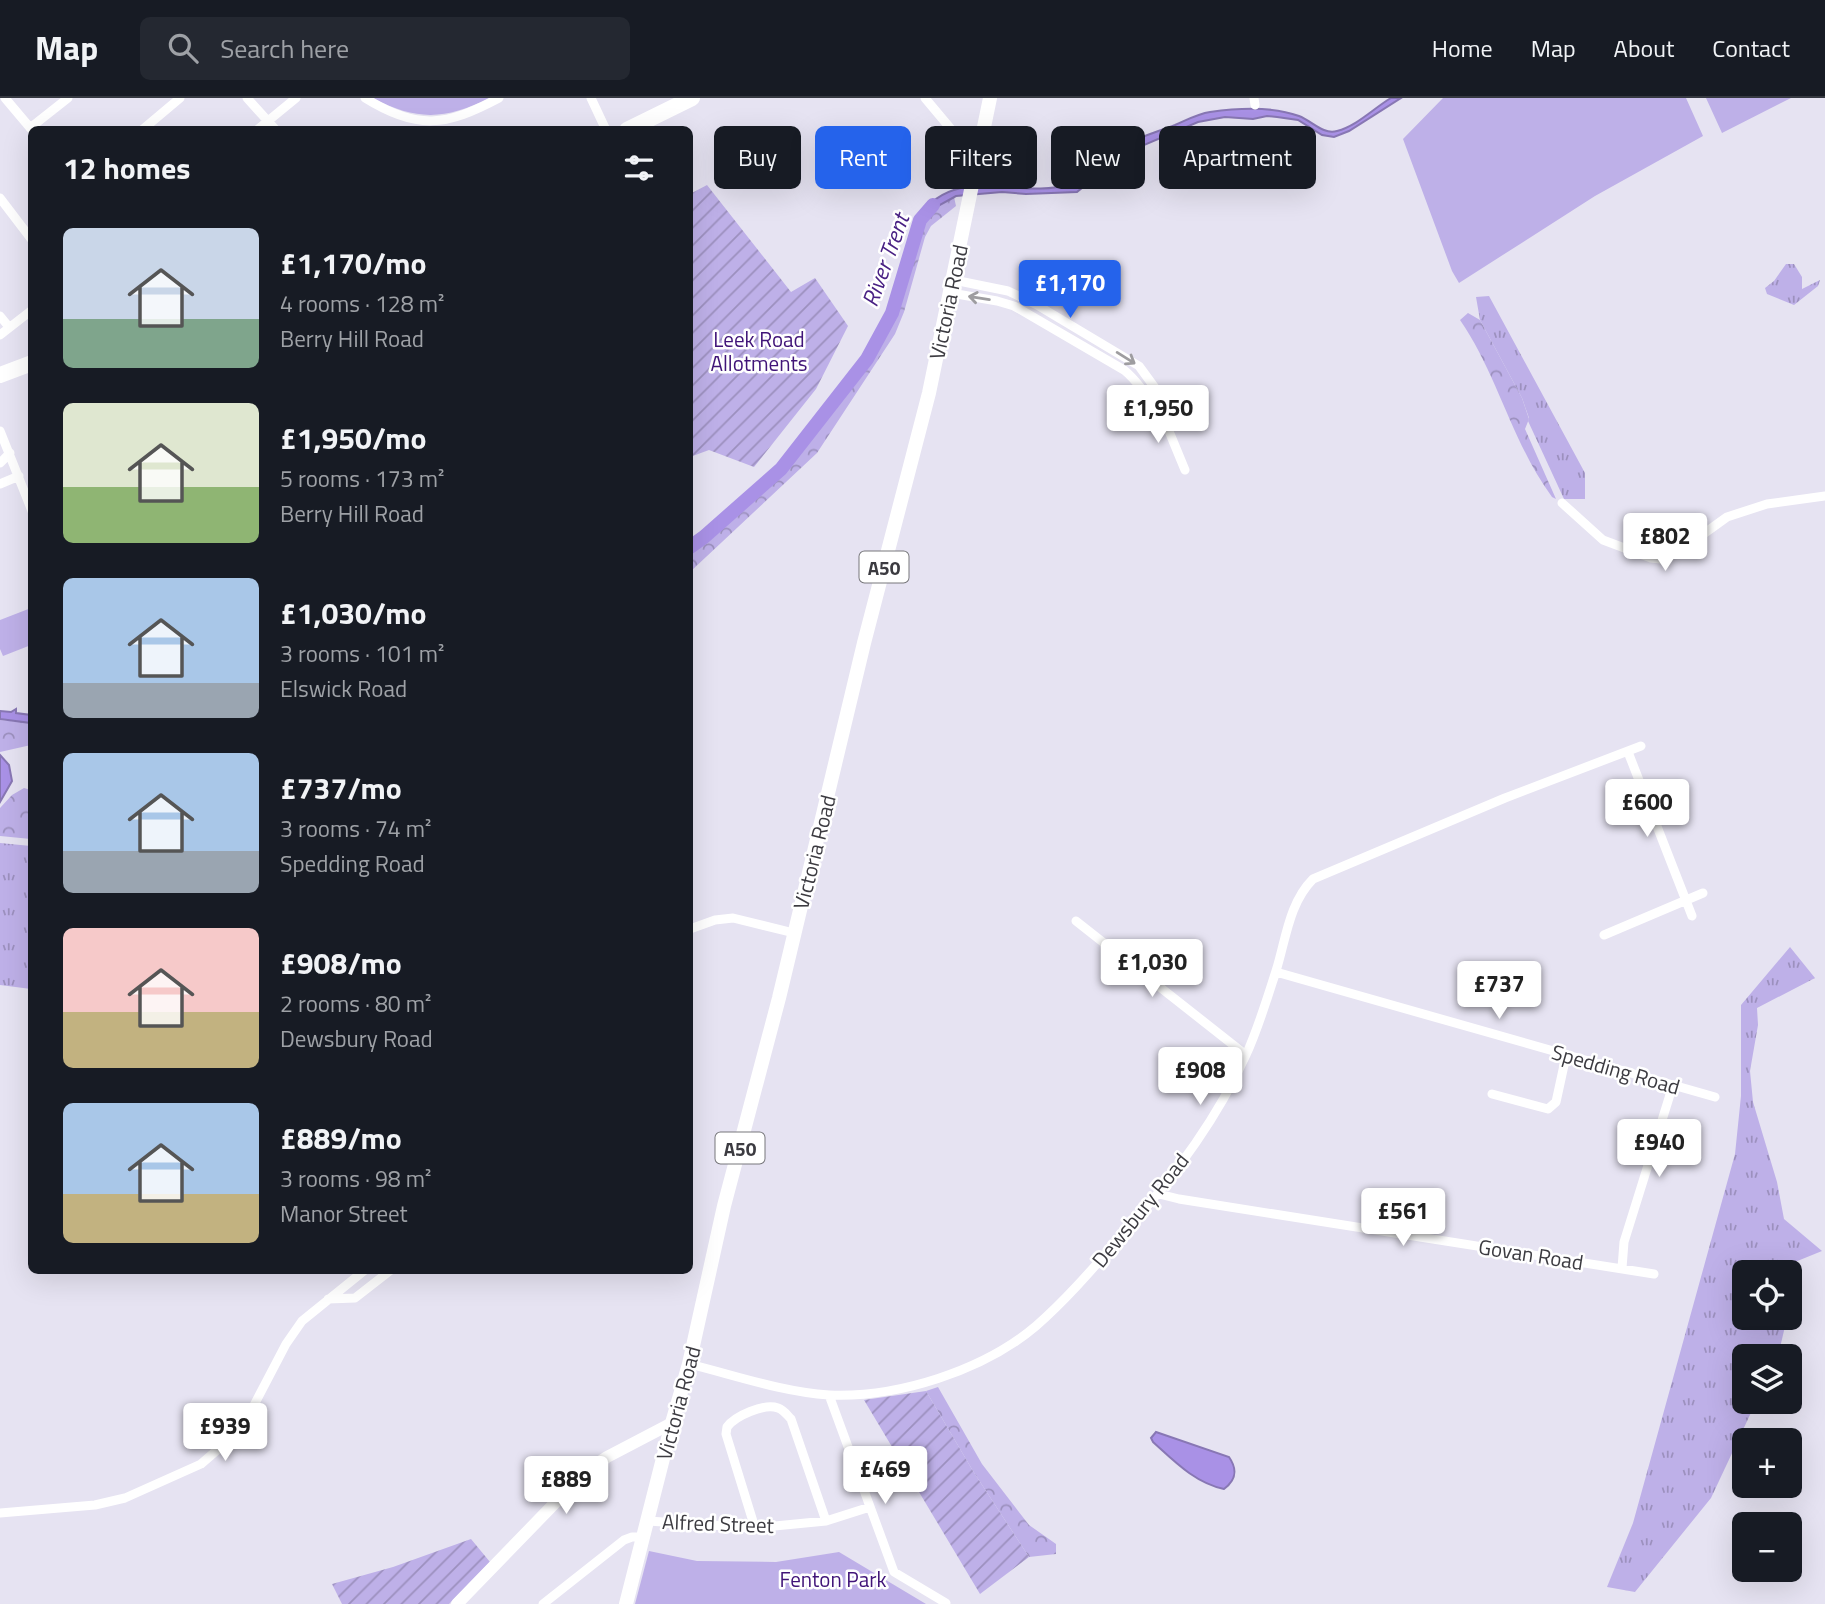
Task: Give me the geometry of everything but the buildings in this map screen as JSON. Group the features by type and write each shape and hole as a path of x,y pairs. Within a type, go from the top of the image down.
{"highway":[{"path":"635,126 692,98"},
{"path":"0,375 28,364"}],"main road":[{"name":"Victoria Road","path":"984,126 990,98"},
{"name":"Victoria Road","path":"626,1604 689,1364 724,1206 929,393 971,189"}],"street":[{"path":"5,98 28,126"},
{"path":"35,126 68,98"},
{"path":"147,126 180,98"},
{"path":"247,98 272,126"},
{"path":"262,126 296,98"},
{"path":"365,98 384,110 408,119 428,122 473,113 499,98"},
{"path":"592,98 604,126"},
{"path":"925,98 948,126"},
{"path":"0,198 28,235"},
{"path":"952,287 997,301 1035,317 1124,370 1135,379 1147,398 1159,407 1185,470"},
{"path":"0,335 28,313"},
{"path":"0,316 9,327"},
{"path":"1,437 28,500"},
{"path":"0,463 10,453"},
{"path":"0,484 19,476"},
{"path":"1562,503 1604,540 1651,558 1661,559 1677,553 1727,517 1767,504 1825,496"},
{"name":"Dewsbury Road","path":"689,1364 831,1398 931,1381 958,1371 1009,1345 1034,1328 1069,1295 1159,1194 1220,1104 1246,1055 1276,972 1294,906 1303,889 1313,879 1505,798 1641,747"},
{"path":"1628,752 1692,916"},
{"path":"1604,935 1703,893"},
{"path":"693,928 715,920 733,918 794,933"},
{"path":"1076,921 1246,1055"},
{"name":"Spedding Road","path":"1276,972 1715,1097"},
{"path":"1492,1094 1548,1110 1556,1102 1566,1056"},
{"path":"1622,1268 1624,1242 1673,1085"},
{"name":"Govan Road","path":"1159,1194 1654,1274"},
{"path":"0,1513 85,1506 125,1498 201,1464 216,1451 252,1409 295,1328 360,1274"},
{"path":"327,1299 355,1298 386,1274"},
{"path":"831,1398 894,1572 946,1603"},
{"path":"755,1528 726,1434 727,1427 740,1415 771,1407 785,1412 791,1419 827,1521"},
{"path":"457,1604 586,1471 672,1423"},
{"name":"Alfred Street","path":"648,1521 755,1528 827,1521 870,1507"},
{"path":"543,1604 624,1540 643,1536"}],"green space":[{"path":"373,98 489,98 459,111 431,115 403,111"},
{"path":"1443,98 1686,98 1703,136 1595,196 1459,283 1452,271 1403,139"},
{"path":"1706,98 1791,98 1722,133"},
{"name":"Leek Road Allotments","path":"707,185 791,292 815,278 848,326 816,389 754,467 709,450 693,456 693,192"},
{"path":"954,197 956,206 931,226 925,237 895,334 817,453 693,569 693,550 773,481 826,419 862,371 890,326 916,240 935,209"},
{"path":"1786,264 1794,264 1802,277 1802,289 1820,280 1818,286 1794,305 1767,294 1765,288 1774,281"},
{"path":"1489,296 1585,473 1585,499 1564,499 1528,421 1522,398 1480,320 1476,297"},
{"path":"1468,313 1480,320 1522,398 1529,419 1525,429 1556,499 1538,476 1526,454 1485,363 1460,320"},
{"path":"28,609 28,646 3,656 0,649 0,620"},
{"path":"0,720 28,723 28,746 0,752"},
{"path":"24,788 28,789 28,839 0,836 0,808 12,795"},
{"path":"0,843 28,846 28,989 0,985"},
{"path":"1790,947 1815,978 1757,1008 1758,1025 1750,1071 1753,1102 1777,1182 1784,1219 1822,1251 1800,1260 1732,1260 1732,1330 1784,1330 1781,1344 1732,1344 1732,1414 1750,1414 1744,1428 1732,1428 1732,1453 1711,1498 1635,1592 1607,1587 1633,1523 1735,1154 1741,1096 1741,1005"},
{"path":"938,1387 982,1464 1029,1525 1056,1544 1056,1554 1029,1557 973,1471 926,1391"},
{"path":"926,1391 973,1471 1029,1557 980,1594 864,1400"},
{"path":"471,1539 490,1562 449,1604 342,1604 332,1584 393,1567"},
{"name":"Fenton Park","path":"649,1551 697,1561 776,1562 839,1552 926,1604 635,1604"}],"shaded area":[{"path":"1391,98 1401,98 1349,131 1334,137 1322,135 1316,131 1316,126 1308,126 1298,120 1267,116 1253,119 1225,117 1189,126 1172,126 1205,113 1243,109 1289,113 1332,132 1351,125"},
{"path":"1159,131 1159,139 1145,145 1145,136"},
{"path":"1081,189 1077,192 1002,192 956,196 936,207 928,215 918,218 933,201 951,191"},
{"path":"16,709 16,713 28,715 28,723 0,719 0,711 11,712"},
{"path":"0,755 9,765 12,781 0,802"},
{"path":"1156,1432 1229,1457 1235,1470 1231,1482 1224,1489 1194,1477 1153,1442 1151,1438"}],"waterway":[{"name":"River Trent","path":"693,545 781,469 867,359 892,313 920,220 933,205"}]}
